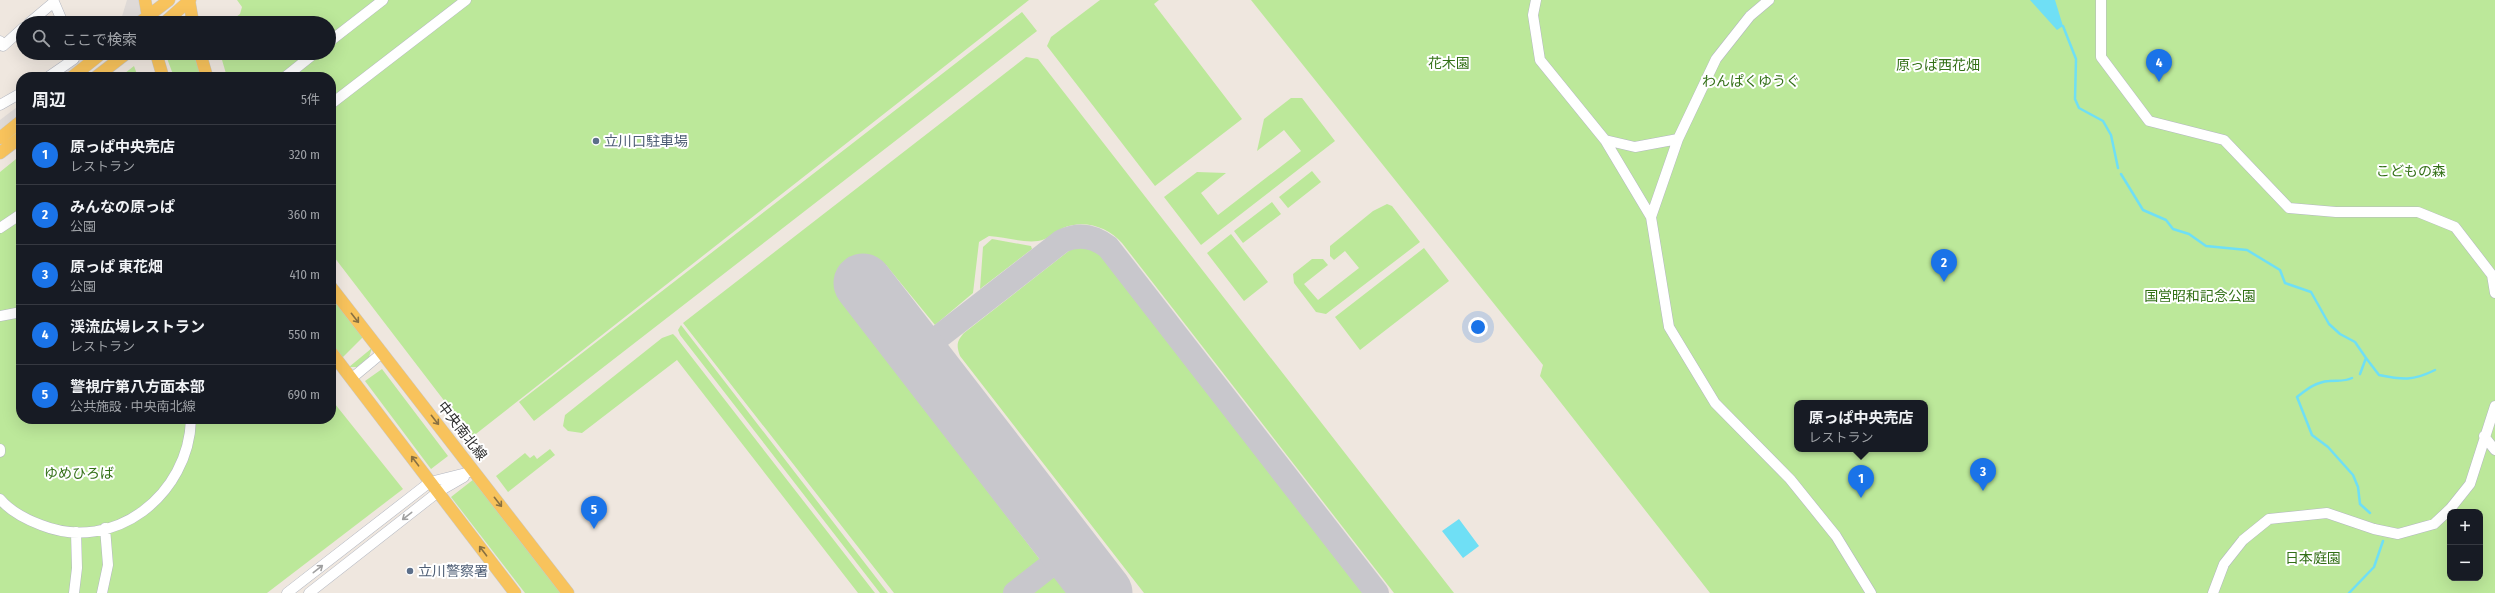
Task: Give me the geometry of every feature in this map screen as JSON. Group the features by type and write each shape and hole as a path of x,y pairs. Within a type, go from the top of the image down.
{"main road":[{"path":"145,0 145,16"},
{"path":"151,16 169,0"},
{"path":"172,16 189,0"},
{"path":"189,0 192,16"},
{"path":"78,72 93,60"},
{"path":"102,72 118,60"},
{"path":"158,60 162,72"},
{"path":"202,60 206,72"},
{"path":"0,138 16,125"},
{"path":"0,153 16,140"},
{"name":"中央南北線","path":"336,293 568,593"},
{"path":"336,358 515,593"}],"street":[{"path":"336,37 383,0"},
{"path":"336,100 466,0"},
{"path":"1536,0 1535,12 1533,16 1540,60 1605,140 1651,217 1669,327 1715,403 1790,479 1836,536 1871,593"},
{"path":"1651,217 1678,139 1716,59 1750,16 1769,0"},
{"path":"2101,0 2101,57 2149,121 2224,140 2289,208 2336,212 2373,210 2418,212 2456,227 2492,275 2495,293"},
{"path":"37,16 54,2 60,16"},
{"path":"0,41 3,46 16,34"},
{"path":"56,72 73,60"},
{"path":"291,72 306,60"},
{"path":"0,105 16,96"},
{"path":"1605,140 1635,147 1678,139"},
{"path":"0,228 16,217"},
{"path":"0,316 16,313"},
{"path":"352,378 382,353"},
{"path":"2213,593 2224,564 2243,540 2269,519 2327,513 2374,529 2398,534 2434,524 2450,509 2470,484 2484,436 2495,406"},
{"path":"0,499 19,516 54,530 76,532 119,525 134,518 163,494 182,466 187,447 190,424"},
{"path":"2484,436 2495,450"},
{"path":"287,593 430,482 474,471"},
{"path":"309,593 438,492 474,471"},
{"path":"102,593 108,565 105,528"},
{"path":"74,593 77,568 76,532"}],"green space":[{"path":"237,0 1029,0 472,437 336,260 336,72 226,72 222,60 336,60 336,16 237,16 240,14 242,7"},
{"path":"1100,0 1159,0 1154,4 1242,119 1155,186 1047,46 1051,37"},
{"name":"国営昭和記念公園","path":"1251,0 2495,0 2495,593 1710,593 1540,376 1543,365"},
{"path":"1022,12 1037,31 534,421 519,402"},
{"path":"1026,57 1038,59 1454,593 1394,593 1122,243 1116,237 1103,229 1095,226 1079,224 1063,228 1048,238 1038,241 1026,241 989,236 979,242 973,293 935,325 886,265 841,299 1041,561 1037,570 1008,593 894,593 683,323"},
{"path":"168,60 197,60 201,72 172,72"},
{"path":"134,66 136,72 126,72"},
{"path":"1291,98 1302,98 1335,141 1201,245 1164,197 1197,172 1226,173 1201,193 1218,215 1301,151 1284,130 1257,151 1264,119"},
{"name":"ゆめひろば","path":"16,159 16,424 336,424 336,405 403,489 267,593 0,593 0,172"},
{"path":"1312,171 1321,182 1288,208 1279,197"},
{"path":"1272,202 1281,214 1243,243 1234,231"},
{"path":"1387,204 1392,206 1420,242 1326,314 1316,312 1294,283 1293,274 1312,259 1323,259 1328,265 1304,284 1318,300 1359,268 1345,251 1334,260 1330,256 1330,246 1373,211"},
{"path":"1231,234 1268,282 1244,301 1207,253"},
{"path":"992,239 1031,246 1032,249 980,289 983,247"},
{"path":"1079,247 1098,251 1106,259 1365,593 1144,593 960,356 958,349 958,343 964,333 1070,250"},
{"path":"1424,248 1449,281 1360,350 1335,317"},
{"path":"336,301 364,336 342,358 336,350"},
{"path":"681,325 888,593 880,593 680,335 678,330"},
{"path":"673,334 875,593 858,593 677,360 582,433 568,431 563,426 565,415 662,338"},
{"path":"372,348 369,357 357,367 349,367"},
{"path":"382,369 448,456 431,469 365,381"},
{"path":"550,449 555,455 508,492 496,476 525,453 530,458 534,455 537,459"},
{"path":"474,479 561,593 525,593 451,497"},
{"path":"1049,578 1055,578 1069,593 1026,593"}],"shaded area":[{"path":"127,0 141,0 141,13 138,16 122,16"},
{"path":"76,60 85,60 70,72 61,72"},
{"path":"16,108 16,118 0,131 0,120"}],"water":[{"path":"2030,0 2055,0 2063,26 2057,30"},
{"path":"1459,519 1479,546 1463,558 1442,531"}],"waterway":[{"path":"2063,26 2076,59 2075,99 2079,108 2103,121 2111,135 2118,168"},
{"path":"2121,174 2143,210 2166,220 2173,229 2189,234 2206,246 2247,250 2280,270 2285,283 2311,292 2329,324 2340,334 2355,342 2366,358 2360,374"},
{"path":"2366,358 2379,375 2387,377 2401,379 2414,378 2435,370"},
{"path":"2352,378 2316,384 2297,397 2312,435 2328,447 2353,475 2358,487 2360,504 2370,513"},
{"path":"2349,593 2374,567 2383,541"}],"taxiway":[{"path":"918,353 1062,241 1080,236 1092,238 1103,243 1108,247 1377,593"},
{"path":"1015,593 1070,550"}],"runway":[{"path":"863,283 1103,593"}],"place":[{"name":"渓流広場レストラン","path":"2159,82"},
{"name":"立川口駐車場","path":"596,141"},
{"name":"みんなの原っぱ","path":"1944,282"},
{"name":"原っぱ 東花畑","path":"1983,491"},
{"name":"原っぱ中央売店","path":"1861,498"},
{"name":"警視庁第八方面本部","path":"594,529"},
{"name":"立川警察署","path":"410,571"}],"park label":[{"name":"花木園","path":"1449,63"},
{"name":"原っぱ西花畑","path":"1938,65"},
{"name":"わんぱくゆうぐ","path":"1751,81"},
{"name":"こどもの森","path":"2411,171"},
{"name":"日本庭園","path":"2313,558"}]}
